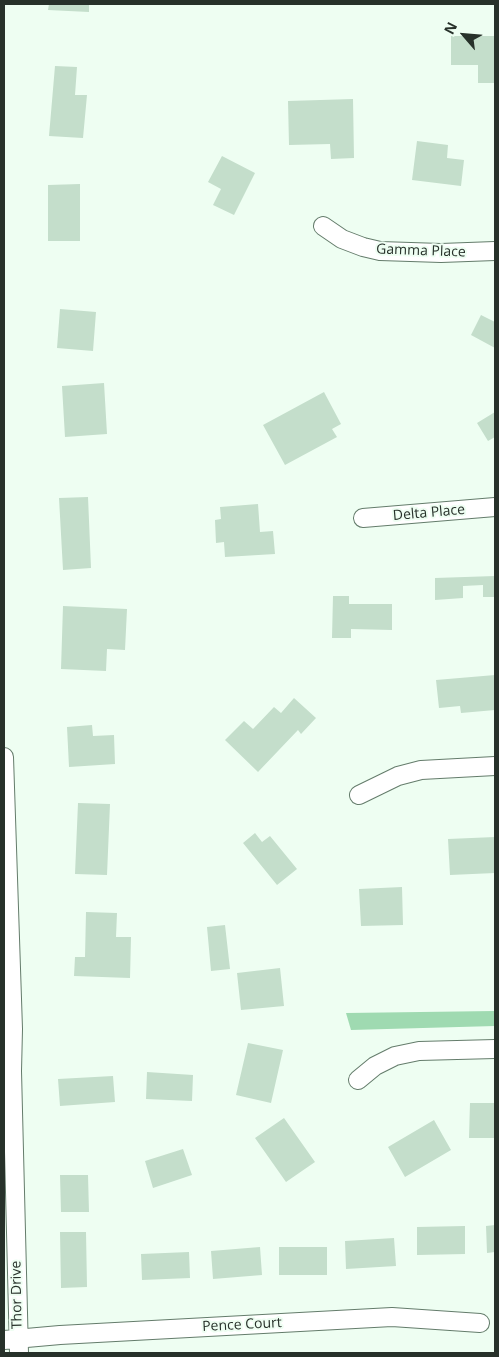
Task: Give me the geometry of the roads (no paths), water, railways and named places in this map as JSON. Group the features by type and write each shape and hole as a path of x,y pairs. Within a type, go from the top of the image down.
{"street":[{"name":"Gamma Place","path":"323,226 342,239 380,251 441,253 495,251"},
{"name":"Delta Place","path":"363,518 495,507"},
{"name":"Thor Drive","path":"4,757 13,1029 14,1344"},
{"path":"359,796 398,776 421,770 495,766"},
{"path":"358,1080 375,1066 394,1056 419,1051 495,1049"},
{"name":"Pence Court","path":"14,1344 392,1317 480,1322"}]}
